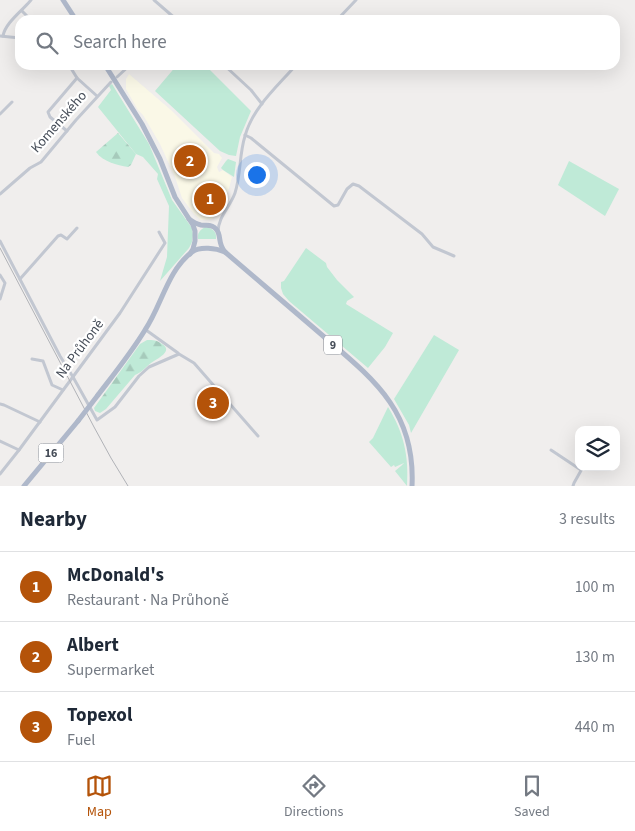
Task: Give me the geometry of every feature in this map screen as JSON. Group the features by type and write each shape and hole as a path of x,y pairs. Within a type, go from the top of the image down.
{"main road":[{"path":"63,0 73,15"},
{"path":"108,70 157,152 175,197 194,228 198,245 204,249"},
{"path":"189,219 195,223 215,227 218,232"},
{"path":"195,236 199,228 207,225"},
{"name":"9","path":"218,232 220,245 225,252 354,363 380,388 394,408 407,438 412,459 412,486"},
{"name":"16","path":"24,486 78,421 146,330 172,276 190,254 194,246 195,236"},
{"path":"211,248 216,245 219,239"},
{"path":"190,254 197,249 204,249"},
{"name":"9","path":"204,249 218,249 225,252"}],"street":[{"path":"18,15 31,0"},
{"path":"154,0 171,15"},
{"path":"342,15 356,0"},
{"path":"22,11 26,15"},
{"path":"15,18 1,36 15,37"},
{"path":"72,70 97,96"},
{"path":"117,77 125,70"},
{"path":"229,70 251,90 262,104"},
{"path":"218,232 221,218 235,192 245,135 251,120 262,104 292,70"},
{"path":"48,114 48,111 78,78"},
{"name":"Komenského","path":"0,194 30,168 41,162 111,82"},
{"path":"0,114 12,102"},
{"path":"42,115 48,114"},
{"path":"48,114 67,131"},
{"path":"245,135 334,206 338,205 347,189 353,184 359,186 424,235 433,248 454,256"},
{"path":"207,225 221,218"},
{"path":"20,279 58,236 60,235 67,239 77,228"},
{"name":"Na Průhoně","path":"0,474 120,313 165,243 158,232"},
{"path":"0,242 60,356 97,420 114,407 139,376 149,367 179,354"},
{"path":"0,275 5,283 0,299"},
{"path":"146,330 194,363 258,436"},
{"path":"32,359 42,361 52,385 64,390"},
{"path":"0,404 40,422"},
{"path":"0,441 19,450"},
{"path":"551,450 575,465"},
{"path":"573,486 581,471"}],"shaded area":[{"path":"129,74 171,110 214,153 219,154 222,158 217,167 219,172 223,170 232,177 228,192 212,219 201,220 182,198 160,144 126,89 126,79"}],"green space":[{"path":"173,70 210,70 251,111 240,137 236,156 220,151 155,91"},
{"path":"112,84 149,144 172,200 192,228 192,242 189,248 160,281 167,257 169,206 157,179 158,174 143,157 136,154 98,107 111,90 109,86"},
{"path":"118,133 136,154 131,165 128,167 106,161 96,152"},
{"path":"228,159 236,162 234,177 221,168"},
{"path":"569,161 619,189 605,216 558,185"},
{"path":"205,227 213,230 216,234 216,239 198,239 199,232"},
{"path":"306,248 326,263 337,280 354,297 347,301 346,304 393,333 385,347 368,368 283,294 281,282 284,281"},
{"path":"434,335 459,350 411,433 409,425 394,399"},
{"path":"147,340 155,340 160,343 165,347 165,352 135,375 106,409 100,413 95,411 94,408 140,344"},
{"path":"388,407 402,436 407,465 407,486 395,471 404,463 391,467 369,442 373,438"}],"railway":[{"path":"0,248 94,427 128,486"}],"place":[{"name":"Albert","path":"190,161"},
{"name":"McDonald's","path":"210,199"},
{"name":"Topexol","path":"213,403"}]}
